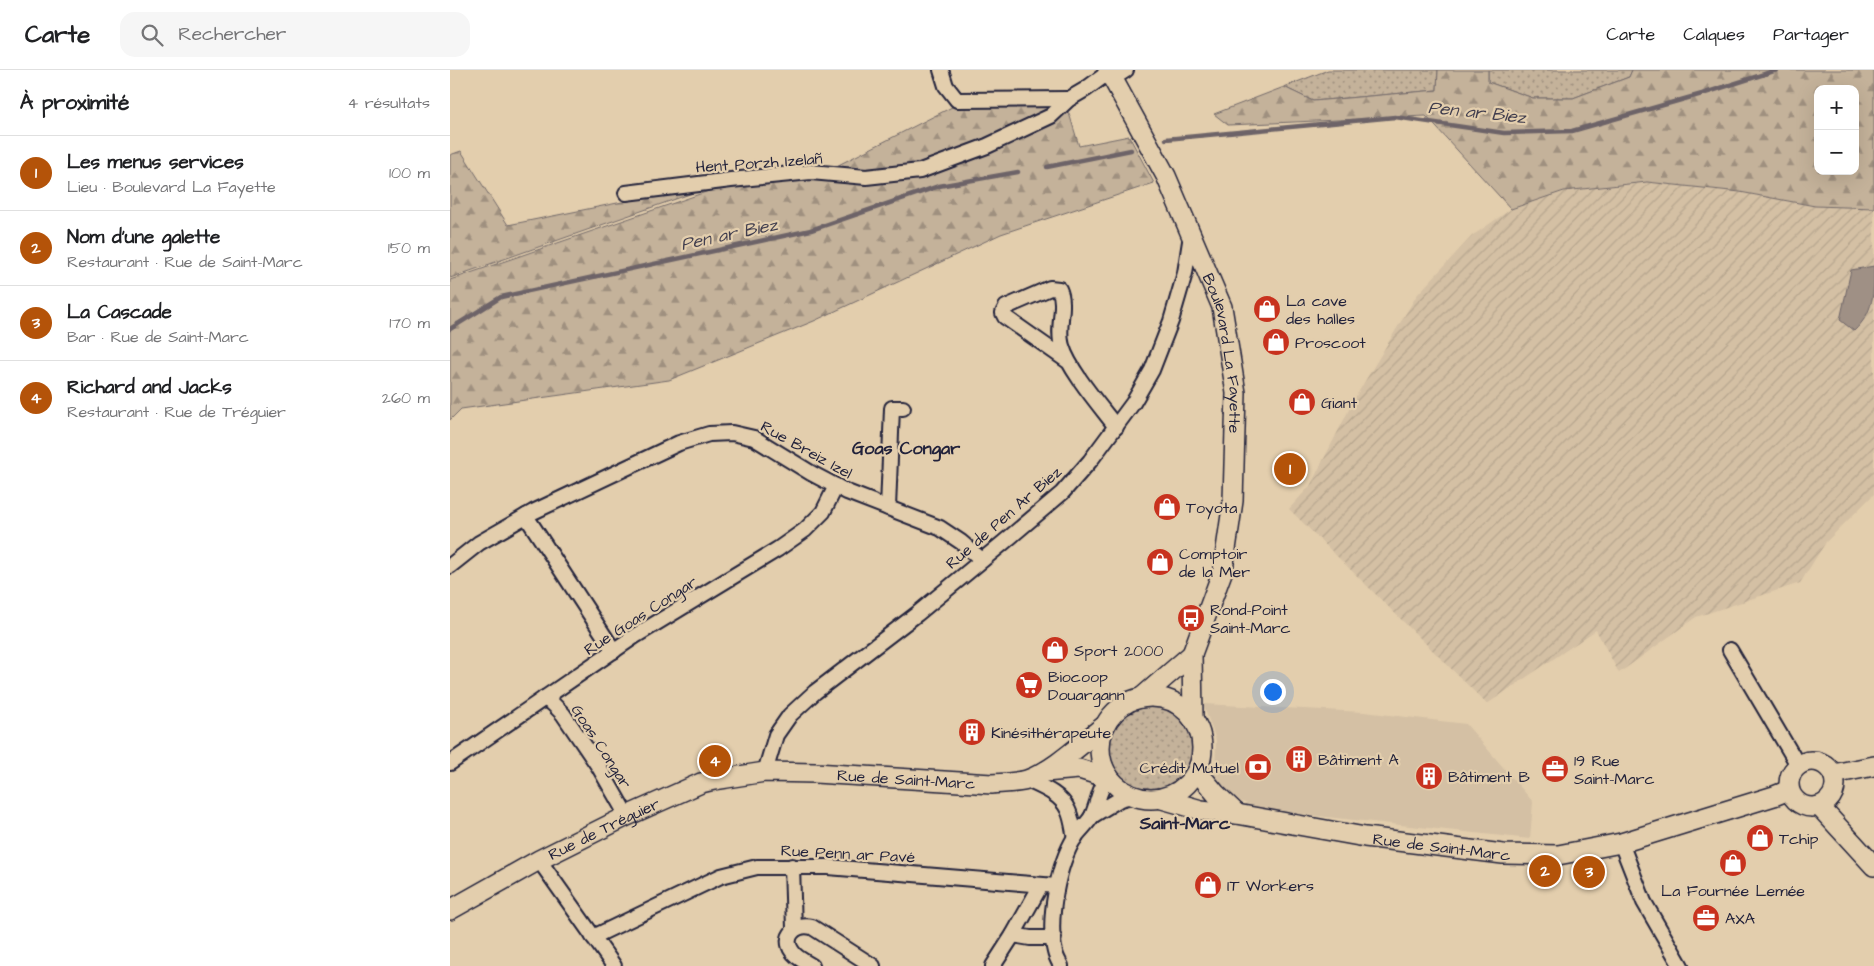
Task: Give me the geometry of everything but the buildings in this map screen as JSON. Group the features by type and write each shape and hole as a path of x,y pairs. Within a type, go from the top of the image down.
{"main road":[{"name":"Boulevard La Fayette","path":"1114,73 1166,176 1222,307 1236,393 1232,501 1223,570 1192,654 1193,719"},
{"name":"Boulevard La Fayette","path":"1141,698 1192,654"},
{"path":"1155,697 1170,701 1183,708 1193,719 1200,732 1201,759 1197,771 1188,784 1176,793 1162,799 1147,800 1132,796 1116,786 1108,778 1099,752 1100,739 1104,726 1114,712 1122,705 1141,698 1155,697"},
{"name":"Rue de Saint-Marc","path":"765,772 815,773 992,784 1012,783 1027,780 1044,772 1104,726"},
{"path":"1805,762 1821,762 1833,774 1836,781 1832,797 1826,803 1819,806 1812,808 1797,803 1789,790 1788,781 1792,772 1798,765 1805,762"},
{"path":"1833,774 1874,766"},
{"name":"Rue de Saint-Marc","path":"1044,772 1080,769 1108,778"},
{"path":"1197,771 1216,794 1237,814"},
{"name":"Rue de Tréguier","path":"450,910 539,860 627,816 701,783 765,772"},
{"name":"Rue de Saint-Marc","path":"1162,799 1201,810 1237,814 1365,837 1503,854 1558,855 1621,843 1738,808 1789,790"},
{"path":"1819,806 1874,866"}],"street":[{"path":"941,70 946,86 957,100 1069,99"},
{"name":"Hent Porzh Izelañ","path":"626,193 811,172 866,177 920,170 987,146 1051,116 1069,99 1114,73"},
{"name":"Rue de Pen Ar Biez","path":"765,772 776,735 790,715 821,687 982,560 1062,493 1090,461 1133,403 1156,362 1171,322 1185,273 1191,234"},
{"path":"1069,362 1005,317 1006,307 1050,288 1059,289 1063,297 1060,332 1062,346 1069,362 1116,427"},
{"path":"888,508 892,408 903,408"},
{"name":"Rue Breiz Izel","path":"450,566 479,543 526,516 679,443 709,434 732,432 754,438 836,486 940,528 961,542 982,560"},
{"name":"Rue Goas Congar","path":"450,763 614,650 778,549 805,530 823,512 836,486"},
{"path":"526,516 614,650"},
{"path":"1730,650 1798,765"},
{"name":"Goas Congar","path":"544,698 563,714 599,767 627,816"},
{"path":"1061,966 1055,952 1054,938 1053,916 1056,886 1075,838 1092,816 1104,783 1108,778"},
{"path":"1027,780 1048,789 1060,799 1069,810 1075,838"},
{"path":"1092,816 1120,799 1132,796"},
{"path":"1621,843 1644,902 1681,966"},
{"path":"539,860 614,966"},
{"path":"792,866 794,930 790,937 790,946 792,951 812,966"},
{"name":"Rue Penn ar Pavé","path":"593,937 721,876 757,867 828,867 1056,886"},
{"path":"993,966 1041,885"},
{"path":"794,930 802,926 812,927 873,966"},
{"path":"1013,935 1030,938 1054,938"}],"shaded area":[{"path":"1647,182 1740,192 1815,206 1874,208 1874,494 1826,542 1800,583 1696,617 1619,673 1596,630 1487,704 1289,509 1310,486 1356,396 1417,295 1472,236 1511,209 1564,191"},
{"path":"1874,266 1872,302 1866,317 1854,331 1840,320 1851,270"},
{"path":"1203,704 1364,712 1466,724 1533,802 1530,839 1261,810 1226,795 1215,777 1216,740"}],"green space":[{"path":"1328,70 1438,70 1437,90 1313,101 1284,87"},
{"path":"1438,70 1488,70 1488,82 1533,98 1573,98 1629,77 1632,70 1874,70 1874,208 1815,206 1740,192 1647,182 1564,191 1511,209 1426,116 1228,125 1214,114 1284,87 1313,101 1437,90"},
{"path":"1488,70 1632,70 1629,77 1573,98 1533,98 1488,82"},
{"path":"954,106 1047,106 1069,113 1079,146 1129,136 1154,183 1001,234 814,321 669,380 461,409 450,420 450,280 732,183 807,181"},
{"path":"461,151 508,225 727,181 450,278 450,155"},
{"path":"1143,706 1159,706 1175,713 1186,724 1193,740 1190,764 1181,778 1175,783 1159,790 1143,790 1127,783 1116,772 1109,756 1109,740 1116,724 1127,713"}],"waterway":[{"name":"Pen ar Biez","path":"1166,139 1395,117 1504,133 1572,131 1702,94 1777,70"},
{"name":"Pen ar Biez","path":"1047,167 1131,150"},
{"name":"Pen ar Biez","path":"450,329 501,297 811,230 939,186 1018,172"}],"place":[{"name":"La cave des halles","path":"1267,309"},
{"name":"Proscoot","path":"1276,342"},
{"name":"Giant","path":"1302,402"},
{"name":"Les menus services","path":"1290,469"},
{"name":"Toyota","path":"1167,507"},
{"name":"Comptoir de la Mer","path":"1160,562"},
{"name":"Rond-Point Saint-Marc","path":"1191,618"},
{"name":"Sport 2000","path":"1055,650"},
{"name":"Biocoop Douargann","path":"1029,685"},
{"name":"Kinésithérapeute","path":"972,732"},
{"name":"Bâtiment A","path":"1299,759"},
{"name":"Richard and Jacks","path":"715,761"},
{"name":"Crédit Mutuel","path":"1258,767"},
{"name":"19 Rue Saint-Marc","path":"1555,769"},
{"name":"Bâtiment B","path":"1429,776"},
{"name":"Tchip","path":"1760,838"},
{"name":"La Fournée Lemée","path":"1733,863"},
{"name":"Nom d'une galette","path":"1545,871"},
{"name":"La Cascade","path":"1589,872"},
{"name":"IT Workers","path":"1208,885"},
{"name":"AXA","path":"1706,918"}],"district":[{"name":"Goas Congar","path":"906,448"},
{"name":"Saint-Marc","path":"1185,823"}]}
